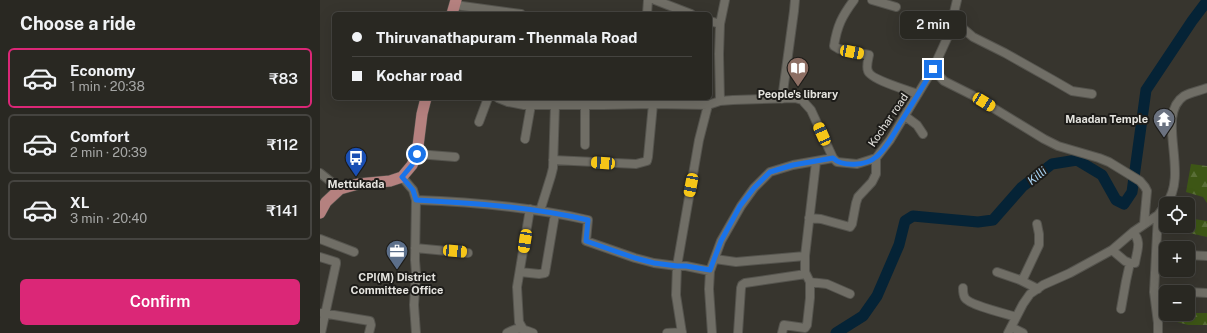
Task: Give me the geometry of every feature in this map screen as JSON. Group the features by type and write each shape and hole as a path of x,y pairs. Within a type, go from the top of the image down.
{"main road":[{"path":"320,213 326,202 340,189 358,184 390,181 402,177 412,165 417,154 428,100"}],"street":[{"path":"647,12 648,0"},
{"path":"655,0 686,12"},
{"path":"720,101 720,24 725,0"},
{"path":"782,99 795,0"},
{"path":"854,0 843,16 836,35 834,46 839,49 868,55 867,69 872,76 918,94"},
{"path":"872,0 896,7"},
{"name":"Kochar road","path":"833,158 837,162 844,164 857,164 876,158 890,140 933,69 949,34 956,0"},
{"path":"454,6 504,12"},
{"path":"952,20 973,37 1006,53 1072,91 1092,94"},
{"path":"712,22 720,24"},
{"path":"933,69 944,82 972,95 1044,139 1058,146 1100,158 1140,181 1147,192 1144,224"},
{"path":"1170,197 1176,178 1171,121 1173,111 1183,97 1190,93 1207,88"},
{"path":"503,100 508,102 534,102 555,105 585,105 640,101 653,104 708,105 720,101 795,98 802,100 806,104 811,110 833,158 793,165 770,172 754,188 740,206 721,241 710,270 709,289 712,333"},
{"path":"479,122 487,100"},
{"path":"525,139 534,102"},
{"path":"553,160 636,164 647,161 653,104"},
{"path":"540,211 551,176 555,105"},
{"path":"585,105 585,145"},
{"path":"667,333 682,333 676,295 677,266 699,140 708,105"},
{"path":"905,116 917,125 923,134"},
{"path":"417,154 455,157"},
{"path":"809,218 820,219 850,227 854,220 858,197 872,182 876,174 876,158"},
{"path":"782,333 784,326 805,328 807,325 810,282 804,265 816,162"},
{"path":"320,173 340,189"},
{"path":"402,177 413,190 416,200 416,273 414,305 416,333"},
{"path":"416,200 474,203 530,209 588,220 586,241 654,263 710,270"},
{"path":"523,329 519,322 518,316 518,287 530,209"},
{"path":"520,272 539,274 545,273 555,214"},
{"path":"1023,333 1009,330 1030,294 1112,250 1133,232 1158,215"},
{"path":"1158,215 1154,292 1158,333"},
{"path":"1022,281 1039,245 1037,224"},
{"path":"1112,250 1125,261 1135,263 1139,242 1138,238 1133,232"},
{"path":"320,239 354,252"},
{"path":"415,248 468,253"},
{"path":"1195,255 1207,256"},
{"path":"715,259 736,262 805,256"},
{"path":"320,257 336,262 323,313 321,333"},
{"path":"1121,309 1130,263"},
{"path":"997,272 1022,281 1038,289"},
{"path":"738,333 740,288 742,285 745,283 806,274"},
{"path":"810,282 827,284 850,294"},
{"path":"963,288 964,297 967,300 980,306 1016,317"},
{"path":"1154,292 1159,292"},
{"path":"1195,292 1207,292"},
{"path":"323,313 370,321 370,333"},
{"path":"507,333 513,329 523,329 533,333"}],"green space":[{"path":"1191,164 1207,166 1207,203 1203,197 1186,192"},
{"path":"1195,219 1207,221 1207,237 1189,233 1195,233"},
{"path":"1195,313 1207,313 1207,325 1188,325 1174,321 1195,321"}],"waterway":[{"name":"Killi","path":"836,333 863,316 877,296 899,245 905,221 913,216 978,222 993,220 1022,187 1052,164 1077,160 1102,175 1116,200 1124,204 1132,192 1146,90 1207,1"}],"place":[{"name":"People's library","path":"798,88"},
{"name":"Maadan Temple","path":"1164,138"},
{"name":"Mettukada","path":"356,178"},
{"name":"CPI(M) District Committee Office","path":"397,270"}],"route":[{"path":"417,154 412,165 402,177 413,190 416,200 494,205 540,211 588,220 586,241 654,263 710,270 721,241 740,206 754,188 770,172 793,165 833,158 837,162 844,164 857,164 876,158 890,140 933,69"}]}
